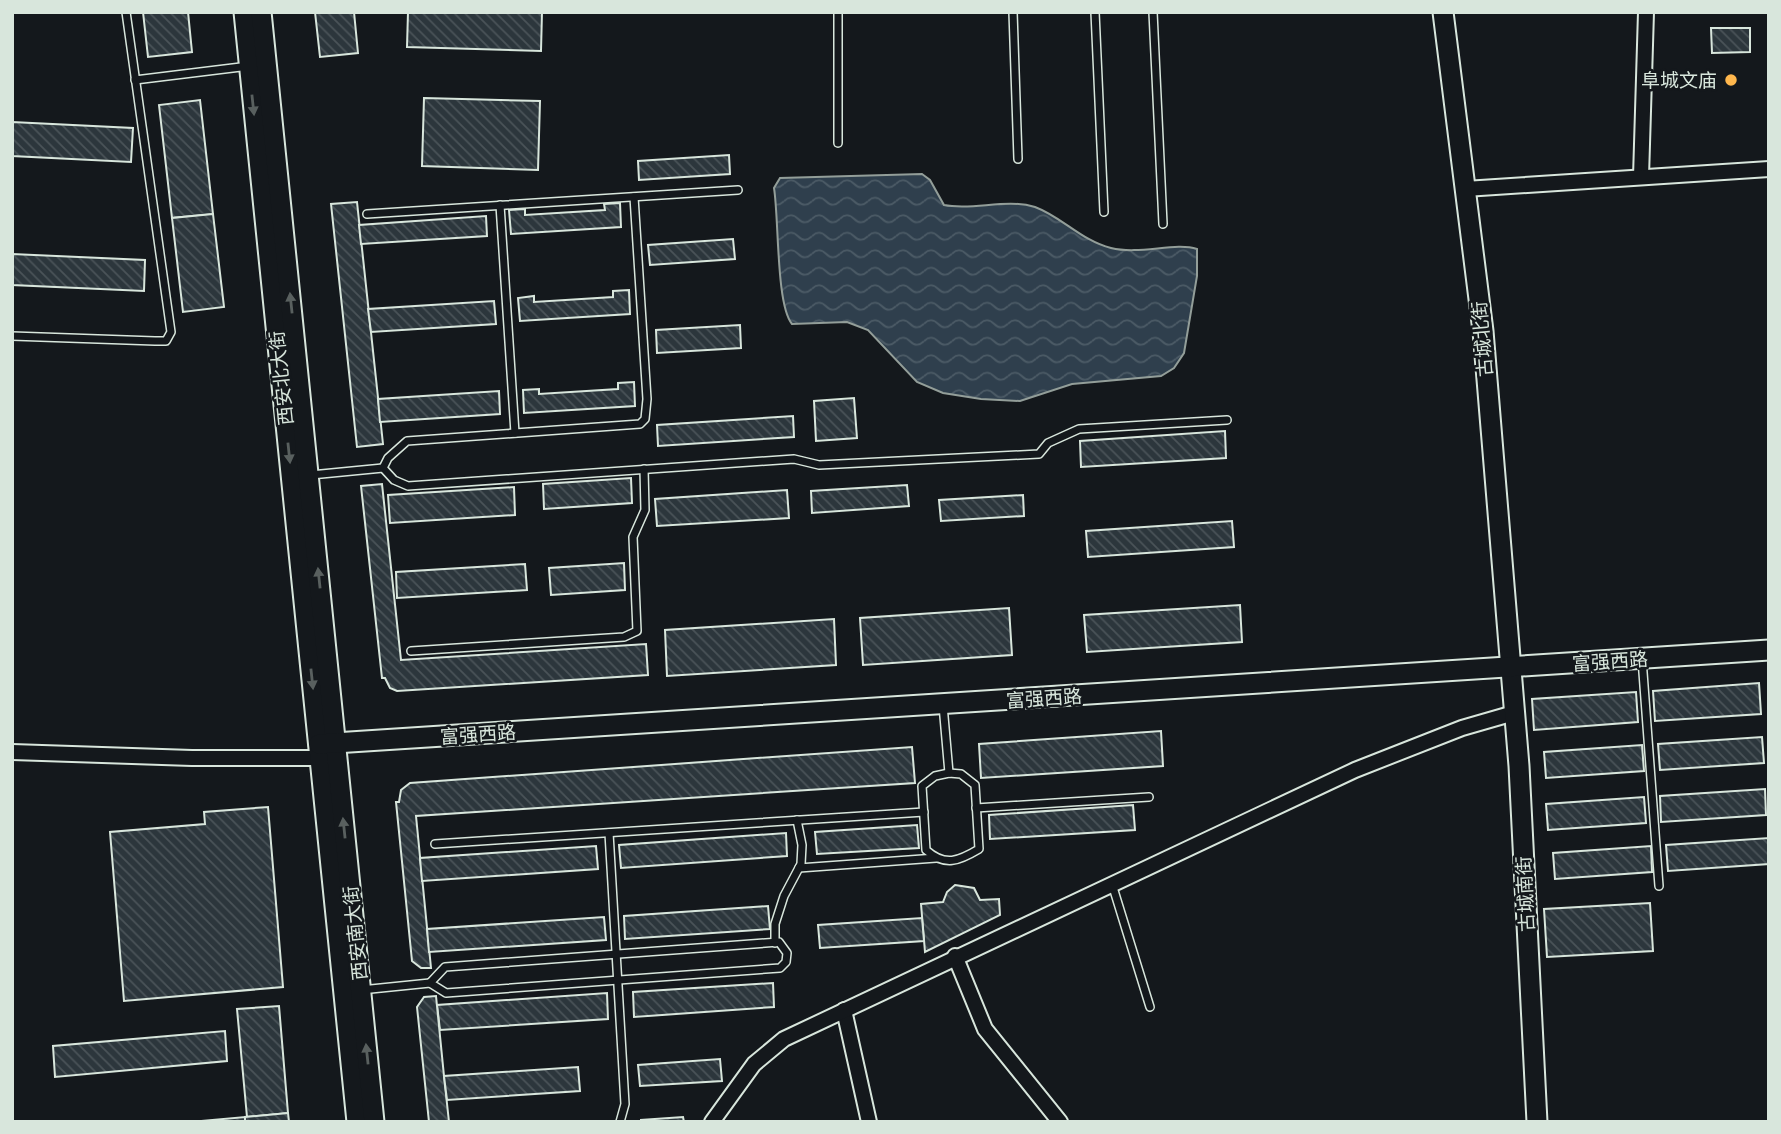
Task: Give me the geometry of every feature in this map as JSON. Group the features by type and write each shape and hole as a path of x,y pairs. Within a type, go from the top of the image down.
{"street":[{"name":"西安北大街","path":"244,12 325,748"},
{"name":"西安北大街","path":"261,12 309,475 325,748"},
{"name":"古城北街","path":"1443,12 1483,331 1510,667"},
{"path":"1641,177 1646,12"},
{"path":"1465,189 1769,169"},
{"name":"富强西路","path":"325,748 1769,650"},
{"name":"古城南街","path":"1510,667 1537,1122"},
{"path":"712,1122 768,1050 844,1010 1355,769 1462,729 1514,713"},
{"path":"12,752 192,758 325,748"},
{"name":"西安南大街","path":"325,748 361,990 374,1122"},
{"name":"西安南大街","path":"325,748 357,1122"},
{"path":"955,956 985,1029 1060,1122"},
{"path":"844,1010 869,1122"}],"lane":[{"path":"12,336 166,341 171,332 126,12"},
{"path":"838,12 838,143"},
{"path":"1013,12 1018,159"},
{"path":"1095,12 1104,212"},
{"path":"1153,12 1163,224"},
{"path":"135,80 249,66"},
{"path":"367,214 737,190"},
{"path":"383,468 388,458 407,441 640,424 645,419 648,399 634,197"},
{"path":"500,205 515,433"},
{"path":"383,468 394,480 408,486 794,458 819,465 1039,454 1048,443 1079,429 1227,419"},
{"path":"309,475 383,468"},
{"path":"411,652 625,637 637,631 633,537 645,510 644,469"},
{"path":"1642,659 1659,886"},
{"path":"943,704 949,773"},
{"path":"799,868 936,858 954,862 979,849 975,785 961,774 935,776 922,786 926,850 936,858"},
{"path":"976,808 1149,797"},
{"path":"435,844 923,812"},
{"path":"775,943 775,924 784,896 799,868 802,845 797,820"},
{"path":"609,833 625,1104 620,1122"},
{"path":"1112,883 1150,1007"},
{"path":"361,990 430,982 444,967 775,943 779,943 787,953 786,962 780,968 446,993 430,982"}],"water":[{"path":"922,174 930,180 944,205 966,207 1013,204 1035,207 1101,245 1122,250 1178,247 1197,249 1197,276 1184,353 1174,368 1161,376 1072,384 1020,401 981,399 943,393 917,382 868,330 847,322 792,324 783,299 779,260 774,188 780,178"}],"building":[{"path":"143,12 188,12 192,52 148,57"},
{"path":"315,12 354,12 358,53 320,57"},
{"path":"408,12 542,12 541,51 407,47"},
{"path":"1711,28 1750,28 1750,52 1712,53"},
{"path":"424,98 540,101 538,170 422,166"},
{"path":"200,100 213,214 172,218 159,105"},
{"path":"12,122 133,128 131,162 12,156"},
{"path":"729,155 730,174 639,180 638,161"},
{"path":"357,202 383,444 357,447 331,204"},
{"path":"620,203 621,227 511,234 509,210 525,209 525,215 605,210 604,204"},
{"path":"213,214 224,307 183,312 172,218"},
{"path":"486,216 487,236 361,244 359,225"},
{"path":"733,239 735,259 650,265 648,245"},
{"path":"12,254 145,260 144,291 12,285"},
{"path":"629,290 630,314 520,321 518,298 534,296 534,302 613,297 613,291"},
{"path":"494,301 496,324 371,332 368,309"},
{"path":"740,325 741,348 657,353 656,330"},
{"path":"634,382 635,406 524,413 523,390 539,389 539,394 618,389 618,383"},
{"path":"499,391 500,414 380,422 378,399"},
{"path":"854,398 857,438 816,441 814,401"},
{"path":"793,416 794,437 658,446 657,425"},
{"path":"1225,431 1226,458 1081,467 1080,441"},
{"path":"631,478 632,503 544,509 543,484"},
{"path":"382,484 401,660 646,644 648,675 397,691 390,688 385,678 382,678 361,486"},
{"path":"907,485 909,506 812,513 811,491"},
{"path":"514,487 515,515 390,523 388,495"},
{"path":"787,490 789,518 657,526 655,499"},
{"path":"1023,495 1024,516 941,521 939,500"},
{"path":"1232,521 1234,547 1088,557 1086,531"},
{"path":"624,563 625,590 551,595 549,568"},
{"path":"525,564 527,590 397,598 396,572"},
{"path":"1240,605 1242,642 1087,652 1084,615"},
{"path":"1009,608 1012,655 863,665 860,618"},
{"path":"834,619 836,665 667,676 665,630"},
{"path":"1759,683 1761,714 1655,721 1653,691"},
{"path":"1636,692 1638,722 1534,730 1532,699"},
{"path":"1161,731 1163,766 981,778 979,744"},
{"path":"1762,737 1764,763 1660,770 1658,744"},
{"path":"1642,745 1644,771 1546,778 1544,752"},
{"path":"912,747 915,783 416,816 431,968 421,968 412,961 396,802 399,802 401,790 410,783"},
{"path":"1765,789 1766,815 1661,822 1660,796"},
{"path":"1644,797 1646,823 1548,830 1546,804"},
{"path":"1133,805 1135,830 990,839 989,815"},
{"path":"268,807 283,987 124,1001 110,832 205,824 204,812"},
{"path":"917,825 919,848 817,854 815,832"},
{"path":"786,833 787,856 621,868 619,845"},
{"path":"1769,838 1769,864 1668,871 1666,845"},
{"path":"596,846 598,869 422,881 420,858"},
{"path":"1651,846 1652,872 1555,879 1553,853"},
{"path":"955,885 974,888 980,900 999,899 1000,915 925,952 921,904 943,902 947,892"},
{"path":"1650,903 1653,951 1547,957 1544,909"},
{"path":"768,906 770,929 625,939 624,916"},
{"path":"604,917 606,940 429,952 427,929"},
{"path":"922,918 924,941 820,948 818,925"},
{"path":"773,983 774,1007 634,1017 633,992"},
{"path":"607,993 608,1019 440,1030 437,1005"},
{"path":"436,996 449,1122 429,1122 417,1007 424,997"},
{"path":"279,1006 288,1113 247,1117 237,1009"},
{"path":"225,1031 227,1061 55,1077 53,1046"},
{"path":"720,1059 722,1081 640,1086 638,1065"},
{"path":"578,1067 580,1091 447,1100 444,1076"},
{"path":"288,1113 289,1122 245,1122 245,1117"},
{"path":"245,1117 245,1122 190,1122"},
{"path":"683,1117 684,1122 641,1122 641,1120"}],"place":[{"name":"阜城文庙","path":"1731,80"}]}
